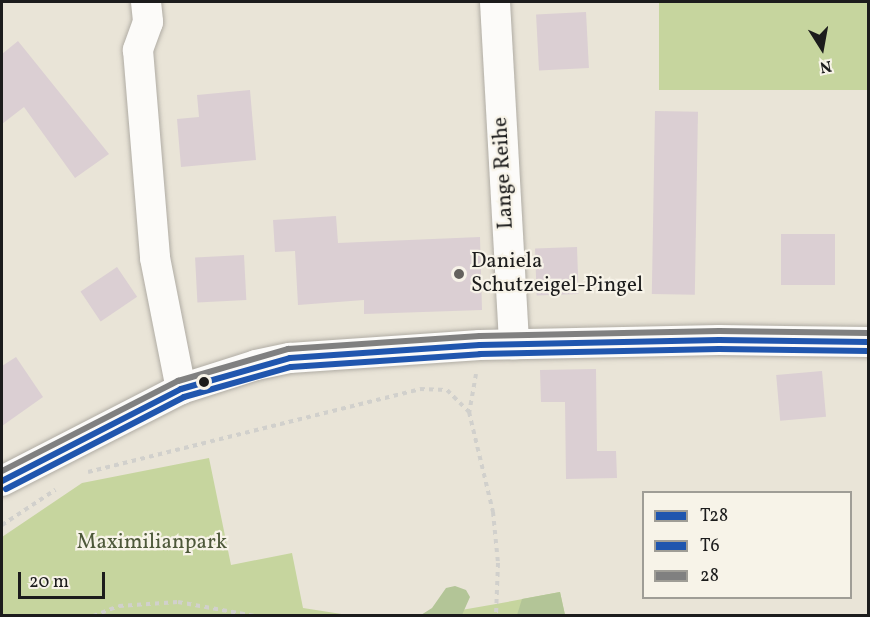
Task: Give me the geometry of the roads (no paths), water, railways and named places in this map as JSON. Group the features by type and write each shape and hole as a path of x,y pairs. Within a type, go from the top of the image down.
{"street":[{"path":"146,2 148,22 138,50 155,258 181,389"},
{"name":"Lange Reihe","path":"495,2 514,344"},
{"path":"2,482 181,389 256,365 290,358 514,344 719,340 868,342"}],"place":[{"name":"Daniela Schutzeigel-Pingel","path":"459,274"}],"park label":[{"name":"Maximilianpark","path":"152,543"}]}
